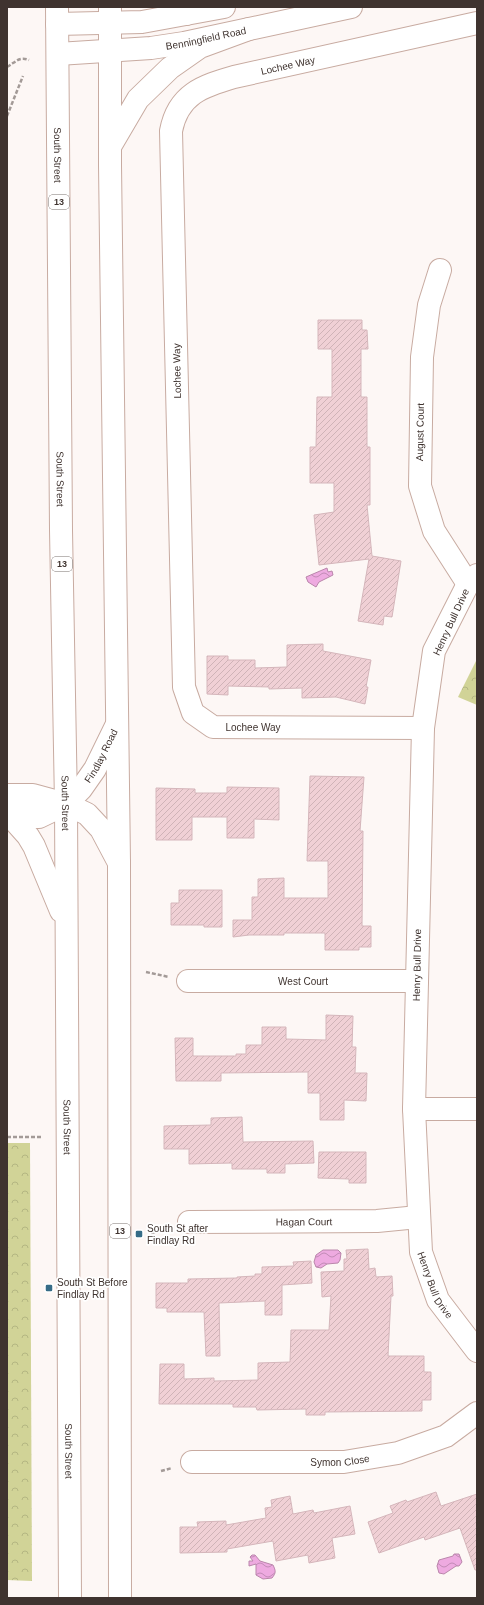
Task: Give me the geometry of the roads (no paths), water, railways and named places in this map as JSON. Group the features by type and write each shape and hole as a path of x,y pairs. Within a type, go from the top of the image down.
{"main road":[{"path":"57,16 110,15 142,22 179,11 224,7"},
{"name":"Benningfield Road","path":"58,54 151,48 184,43 351,7"},
{"name":"13","path":"110,15 110,148 119,864 120,1598"},
{"name":"South Street","path":"57,16 61,522 66,804 70,1598"},
{"name":"Lochee Way","path":"423,728 213,727 193,713 184,687 171,131 173,121 180,107 189,97 206,85 242,75 477,22"},
{"path":"110,148 138,99 170,68 200,47 249,29"},
{"name":"August Court","path":"440,270 429,305 422,357 420,486 434,531 473,579"},
{"name":"Henry Bull Drive","path":"473,579 434,651 423,728 414,1110 418,1217 421,1252 438,1300 477,1351"},
{"name":"Findlay Road","path":"9,817 39,817 66,804 81,789 95,769 117,724"},
{"path":"7,795 33,795 66,804 87,814 101,829 119,864"},
{"path":"9,817 28,836 34,846 66,926"},
{"name":"West Court","path":"188,981 417,981"},
{"path":"414,1110 477,1109"},
{"name":"Hagan Court","path":"189,1222 377,1221 418,1217"},
{"name":"Symon Close","path":"192,1462 344,1462 398,1453 446,1436 477,1413"}],"water":[{"path":"327,568 328,572 332,571 333,575 319,582 316,587 308,582 306,577"},
{"path":"323,1250 338,1250 341,1253 338,1263 327,1264 321,1268 316,1267 314,1262 316,1255"},
{"path":"454,1554 459,1554 462,1562 459,1566 456,1566 444,1574 439,1573 437,1566 439,1560 453,1556"},
{"path":"255,1555 260,1561 273,1565 275,1572 272,1578 263,1579 256,1575 256,1564 249,1566 249,1561 253,1561 250,1557"}],"place":[{"name":"South St after Findlay Rd","path":"139,1234"},
{"name":"South St Before Findlay Rd","path":"49,1288"}]}
